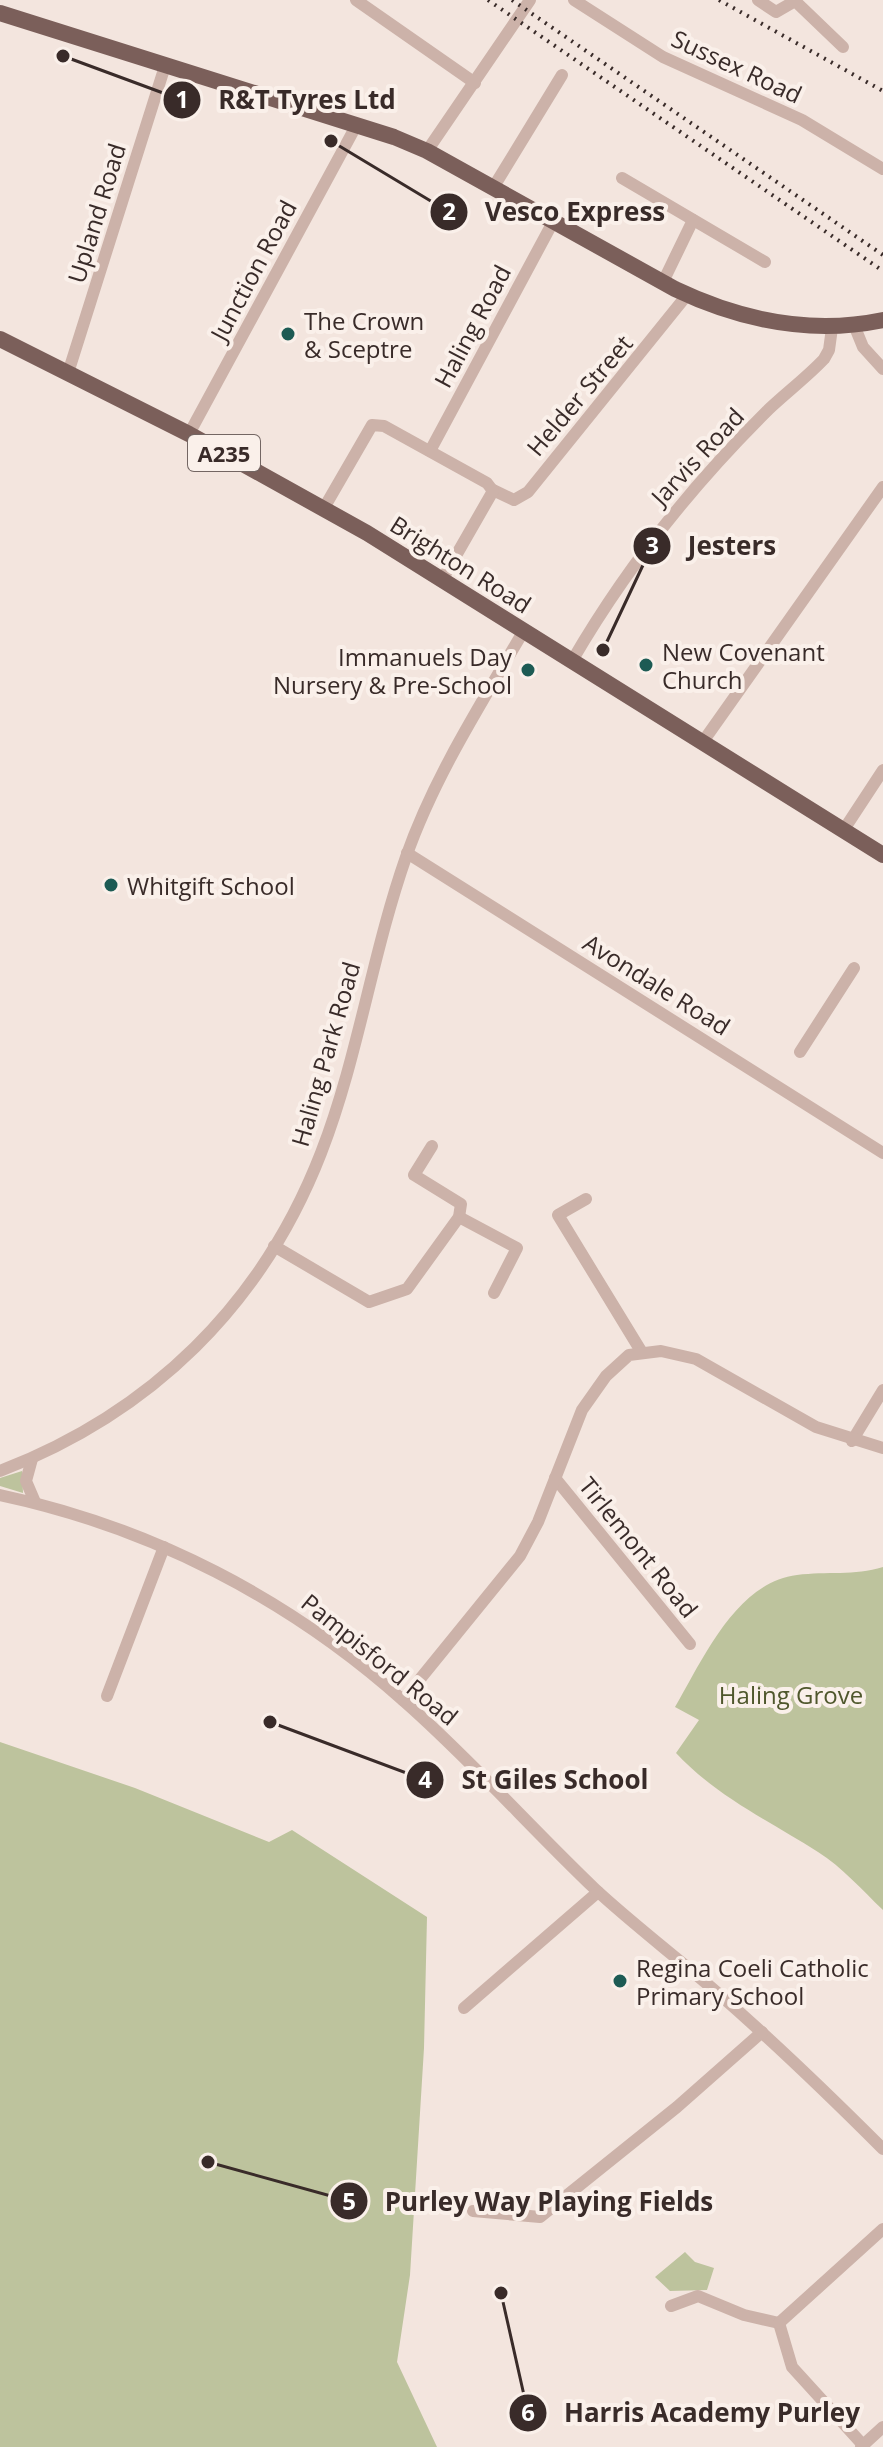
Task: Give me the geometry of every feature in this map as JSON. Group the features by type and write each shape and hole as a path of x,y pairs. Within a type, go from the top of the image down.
{"main road":[{"path":"0,13 427,151 687,295 756,318 832,328 883,320"},
{"name":"Brighton Road","path":"0,339 189,434 324,508 883,855"}],"street":[{"path":"356,0 475,83"},
{"path":"427,151 530,0"},
{"name":"Sussex Road","path":"574,0 663,57 807,123 883,169"},
{"path":"758,0 776,12 795,1 843,47"},
{"name":"Upland Road","path":"68,373 165,66"},
{"path":"493,188 562,75"},
{"name":"Junction Road","path":"189,434 356,126"},
{"path":"622,178 765,262"},
{"path":"663,282 693,220"},
{"name":"Haling Road","path":"430,451 553,222"},
{"name":"Helder Street","path":"493,490 514,500 528,492 687,295"},
{"path":"854,325 863,347 883,369"},
{"name":"Jarvis Road","path":"572,661 608,598 669,517 769,409 824,359 829,350 832,328"},
{"path":"324,508 372,425 384,426 430,451 493,490 442,580"},
{"path":"702,743 883,487"},
{"name":"Haling Park Road","path":"0,1471 32,1459 108,1419 161,1381 224,1317 274,1246 321,1154 407,853 426,806 523,632"},
{"path":"843,831 883,770"},
{"name":"Avondale Road","path":"407,853 883,1153"},
{"path":"800,1052 854,968"},
{"path":"274,1246 369,1302 407,1289 459,1217 461,1204 414,1175 432,1146"},
{"path":"586,1199 558,1215 641,1351"},
{"path":"459,1217 517,1248 494,1293"},
{"path":"403,1700 520,1556 577,1421 597,1387 622,1360 641,1351 671,1352 696,1359 796,1417 852,1441 883,1448"},
{"path":"852,1441 883,1390"},
{"path":"32,1459 26,1481 35,1502"},
{"name":"Tirlemont Road","path":"555,1478 690,1644"},
{"name":"Pampisford Road","path":"0,1495 35,1502 164,1547 219,1572 284,1609 403,1700 598,1892 762,2032 883,2149"},
{"path":"107,1696 164,1547"},
{"path":"464,2008 598,1892"},
{"path":"473,2211 540,2217 677,2107 762,2032"},
{"path":"779,2323 883,2229"},
{"path":"671,2306 698,2296 744,2315 779,2323"},
{"path":"779,2323 792,2367 862,2446 883,2427"}],"green space":[{"path":"22,1471 23,1493 0,1486 0,1478"},
{"name":"Haling Grove","path":"883,1567 883,1910 827,1858 726,1795 676,1753 699,1720 675,1707 723,1626 756,1592 775,1581 797,1575"},
{"path":"0,1742 135,1788 269,1842 292,1830 427,1917 424,2048 410,2275 397,2362 437,2447 0,2447"},
{"path":"685,2252 695,2262 714,2268 707,2290 670,2291 655,2277"}],"railway":[{"path":"488,0 883,271"},
{"path":"512,0 883,255"},
{"path":"719,0 883,91"}],"place":[{"name":"R&T Tyres Ltd","path":"63,56"},
{"name":"Vesco Express","path":"331,141"},
{"name":"The Crown & Sceptre","path":"288,334"},
{"name":"Jesters","path":"603,650"},
{"name":"New Covenant Church","path":"646,665"},
{"name":"Immanuels Day Nursery & Pre-School","path":"528,670"},
{"name":"Whitgift School","path":"111,885"},
{"name":"St Giles School","path":"270,1722"},
{"name":"Regina Coeli Catholic Primary School","path":"620,1981"},
{"name":"Purley Way Playing Fields","path":"208,2162"},
{"name":"Harris Academy Purley","path":"501,2293"}]}
